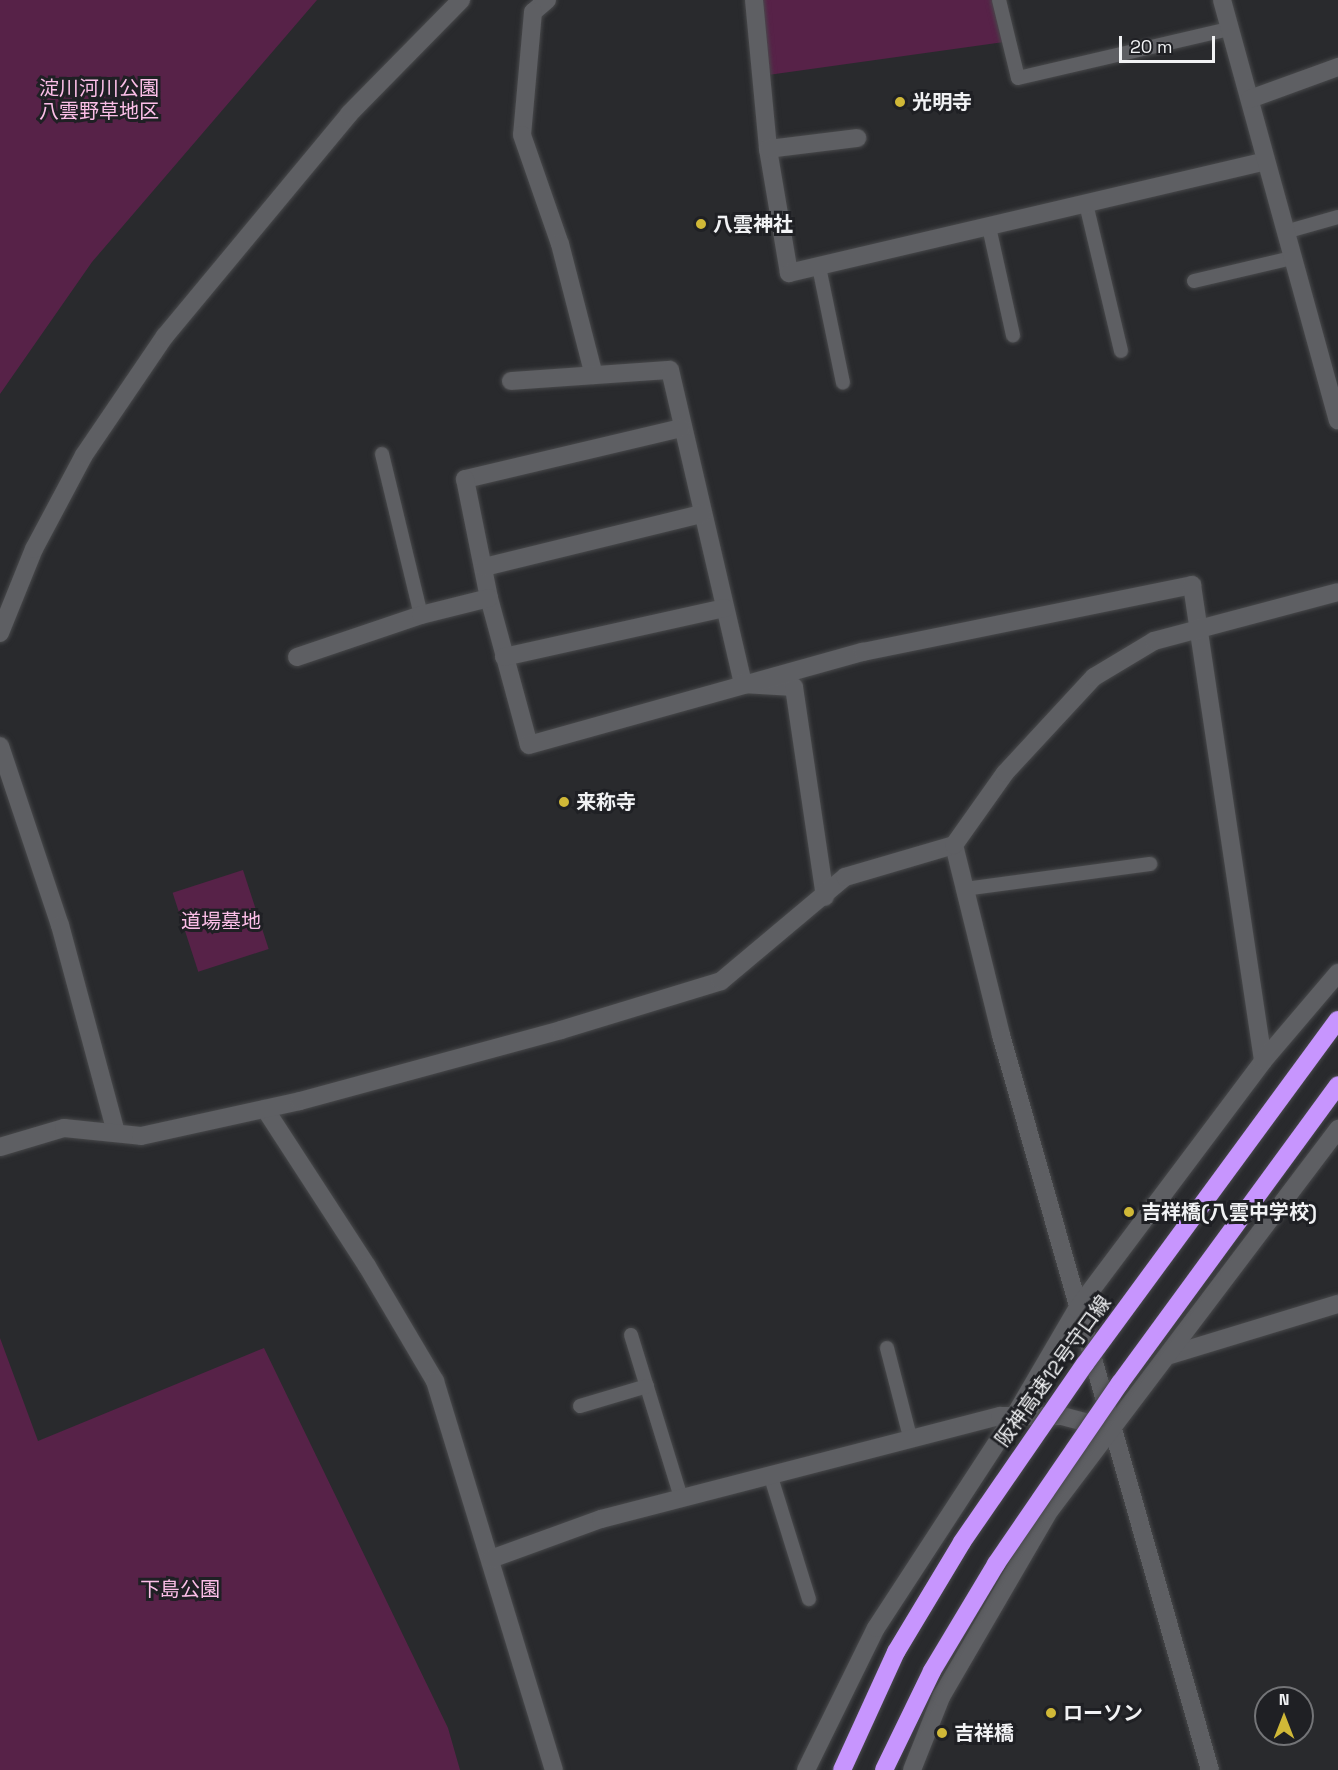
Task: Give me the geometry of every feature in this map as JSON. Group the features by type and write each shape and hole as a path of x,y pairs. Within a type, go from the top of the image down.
{"highway":[{"name":"阪神高速12号守口線","path":"842,1770 896,1653 962,1542 1085,1364 1338,1020"},
{"path":"884,1770 932,1671 996,1564 1119,1383 1338,1085"}],"street":[{"path":"0,633 34,549 84,455 165,336 349,114 461,0"},
{"path":"547,0 533,12 522,135 560,244 594,375"},
{"path":"754,0 768,149 789,273 1265,161"},
{"path":"1222,0 1338,420"},
{"path":"1250,99 1338,67"},
{"path":"768,149 857,138"},
{"path":"512,381 670,370 681,428 743,684 794,687 825,897"},
{"path":"681,428 465,479 489,598 529,745 756,685 863,652 1192,585 1263,1060"},
{"path":"484,567 702,514"},
{"path":"0,1147 64,1128 141,1136 265,1109 561,1030 721,981 825,897 845,877 954,845 1005,773 1094,677 1154,641 1198,627 1338,592"},
{"path":"297,657 421,615 489,598"},
{"path":"504,657 725,608"},
{"path":"0,746 60,925 116,1133"},
{"path":"954,845 1001,1035 1078,1296 1077,1309 1092,1344 1113,1430 1210,1770"},
{"path":"806,1770 876,1628 1015,1415 1077,1309 1263,1060 1338,972"},
{"path":"265,1109 367,1266 435,1381 554,1770"},
{"path":"912,1770 941,1697 1002,1586 1050,1510 1170,1355 1338,1129"},
{"path":"1170,1355 1338,1304"},
{"path":"491,1559 601,1520 681,1498 910,1437 1015,1415 1062,1416 1113,1430"}],"lane":[{"path":"999,0 1018,78 1229,29"},
{"path":"1086,204 1121,351"},
{"path":"1285,232 1338,217"},
{"path":"989,227 1013,335"},
{"path":"1194,281 1292,258"},
{"path":"819,267 843,383"},
{"path":"382,454 421,615"},
{"path":"965,889 1150,864"},
{"path":"631,1335 681,1498"},
{"path":"887,1348 910,1437"},
{"path":"580,1406 647,1386"},
{"path":"770,1474 808,1599"}],"green space":[{"name":"淀川河川公園 八雲野草地区","path":"0,0 317,0 92,262 0,394"},
{"path":"762,0 994,0 1004,42 768,75"},
{"name":"道場墓地","path":"243,870 269,949 198,972 173,893"},
{"name":"下島公園","path":"0,1338 38,1441 264,1348 448,1728 460,1770 0,1770"}],"place":[{"name":"光明寺","path":"900,102"},
{"name":"八雲神社","path":"701,224"},
{"name":"来称寺","path":"564,802"},
{"name":"吉祥橋(八雲中学校)","path":"1129,1212"},
{"name":"ローソン","path":"1051,1713"},
{"name":"吉祥橋","path":"942,1733"}]}
